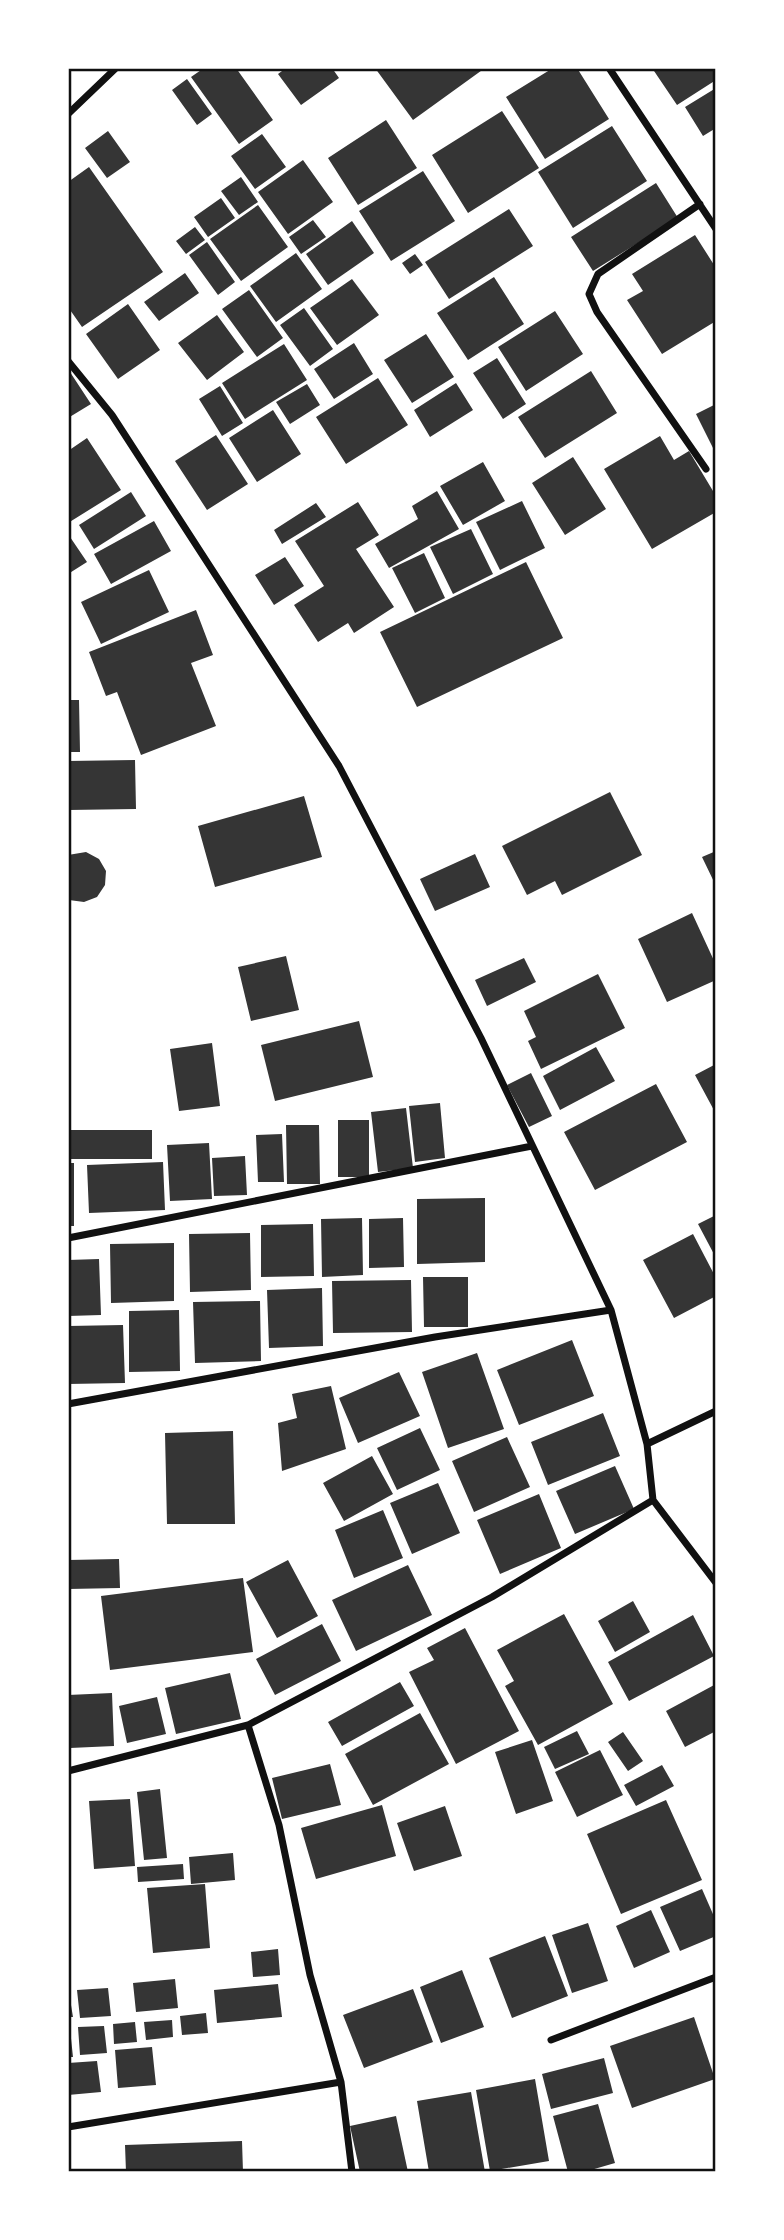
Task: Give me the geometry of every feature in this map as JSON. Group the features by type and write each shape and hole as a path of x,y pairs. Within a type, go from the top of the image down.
{"street":[{"path":"68,114 116,68"},
{"path":"609,68 716,229"},
{"path":"700,204 598,274 589,294 597,312 706,469"},
{"path":"68,361 112,415 339,766 481,1038 611,1310 647,1444 653,1500 716,1583"},
{"path":"68,1238 532,1146"},
{"path":"68,1405 435,1337 611,1310"},
{"path":"647,1444 716,1410"},
{"path":"68,1771 248,1725 492,1597 653,1500"},
{"path":"248,1725 279,1825 310,1975 341,2082 352,2172"},
{"path":"551,2040 716,1977"},
{"path":"68,2127 341,2082"}],"building":[{"path":"204,68 236,68 273,120 239,144 191,77"},
{"path":"286,68 332,68 339,78 301,105 278,74"},
{"path":"375,68 485,68 413,120"},
{"path":"553,68 577,68 609,119 545,159 506,97"},
{"path":"652,68 716,68 716,80 677,105"},
{"path":"187,79 212,114 197,125 172,90"},
{"path":"716,88 716,128 703,136 685,107"},
{"path":"502,111 539,168 468,213 432,155"},
{"path":"386,120 417,168 358,205 328,158"},
{"path":"612,126 647,181 573,228 538,172"},
{"path":"108,131 130,162 107,178 85,148"},
{"path":"262,134 286,167 255,189 231,156"},
{"path":"303,160 333,202 288,234 258,192"},
{"path":"89,167 163,272 82,327 68,307 68,182"},
{"path":"423,171 455,221 391,261 359,211"},
{"path":"241,177 258,202 239,215 221,191"},
{"path":"656,183 678,218 593,271 571,237"},
{"path":"221,198 235,218 208,237 194,217"},
{"path":"258,205 288,247 241,281 210,239"},
{"path":"509,209 533,246 449,299 425,262"},
{"path":"313,220 326,237 301,254 289,237"},
{"path":"352,221 374,253 328,285 306,254"},
{"path":"195,227 205,240 186,254 176,241"},
{"path":"695,235 716,268 716,321 662,354 627,300 643,291 632,274"},
{"path":"207,242 235,282 218,295 189,255"},
{"path":"296,253 322,289 276,322 250,286"},
{"path":"415,254 423,265 410,274 402,263"},
{"path":"185,273 199,293 159,321 144,302"},
{"path":"494,277 524,324 468,360 437,313"},
{"path":"352,279 379,315 337,345 310,308"},
{"path":"249,290 283,338 257,357 222,309"},
{"path":"128,304 160,350 118,379 86,334"},
{"path":"304,308 333,349 310,366 280,325"},
{"path":"555,311 583,354 526,391 498,347"},
{"path":"217,315 244,352 207,380 178,343"},
{"path":"426,334 454,377 412,403 384,360"},
{"path":"354,343 373,374 334,399 314,369"},
{"path":"284,344 307,380 245,419 222,383"},
{"path":"497,358 526,404 503,419 473,373"},
{"path":"68,369 91,404 68,418"},
{"path":"591,371 617,413 545,458 518,417"},
{"path":"378,378 408,425 346,464 316,417"},
{"path":"456,383 473,410 430,437 414,410"},
{"path":"307,384 320,405 290,424 276,402"},
{"path":"220,386 243,423 222,436 199,399"},
{"path":"716,404 716,454 696,414"},
{"path":"273,410 301,454 257,482 229,438"},
{"path":"216,435 248,484 207,510 175,461"},
{"path":"660,436 674,460 689,451 716,496 716,512 652,549 604,469"},
{"path":"87,438 121,490 68,523 68,451"},
{"path":"573,457 606,509 565,535 532,483"},
{"path":"483,462 505,501 463,525 440,486"},
{"path":"437,491 459,529 389,568 375,544 418,519 412,506"},
{"path":"131,492 146,516 94,549 79,525"},
{"path":"522,501 545,548 500,570 476,522"},
{"path":"358,502 379,535 356,549 394,607 354,633 348,623 318,642 294,605 324,586 295,541"},
{"path":"316,503 326,517 282,544 274,530"},
{"path":"154,521 171,551 111,584 94,554"},
{"path":"471,529 493,574 453,594 430,547"},
{"path":"68,534 87,562 68,574"},
{"path":"424,553 445,598 415,613 392,568"},
{"path":"285,557 304,586 274,605 255,575"},
{"path":"526,562 563,638 417,707 380,632"},
{"path":"149,570 169,612 101,644 81,602"},
{"path":"196,610 213,655 191,663 216,726 141,755 117,692 106,696 89,652"},
{"path":"68,700 79,700 80,752 68,752"},
{"path":"135,760 136,809 68,810 68,761"},
{"path":"610,792 642,855 562,895 555,881 527,895 502,846"},
{"path":"304,796 322,857 215,887 198,826"},
{"path":"716,851 716,886 702,857"},
{"path":"86,852 99,859 106,871 105,885 97,897 84,902 69,900 68,855"},
{"path":"475,854 490,887 435,911 420,879"},
{"path":"692,913 716,965 716,980 667,1002 638,939"},
{"path":"286,956 299,1010 251,1021 238,967"},
{"path":"524,958 536,982 487,1006 475,980"},
{"path":"598,974 625,1028 541,1069 528,1041 536,1037 524,1011"},
{"path":"359,1021 373,1077 275,1101 261,1045"},
{"path":"212,1043 220,1106 179,1111 170,1049"},
{"path":"596,1047 615,1081 560,1110 543,1076"},
{"path":"716,1064 716,1114 695,1075"},
{"path":"531,1073 552,1116 529,1127 507,1085"},
{"path":"656,1084 687,1142 595,1190 564,1132"},
{"path":"440,1103 445,1158 415,1162 409,1106"},
{"path":"406,1108 413,1168 378,1172 371,1112"},
{"path":"338,1120 369,1120 369,1177 338,1177"},
{"path":"286,1125 319,1125 320,1184 287,1184"},
{"path":"68,1130 152,1130 152,1159 68,1159"},
{"path":"282,1134 284,1182 258,1182 256,1135"},
{"path":"209,1143 212,1199 170,1201 167,1145"},
{"path":"245,1156 247,1195 214,1196 212,1158"},
{"path":"163,1162 165,1210 89,1213 87,1165"},
{"path":"68,1163 74,1163 74,1226 68,1226"},
{"path":"485,1198 485,1262 417,1264 417,1199"},
{"path":"716,1215 716,1258 698,1224"},
{"path":"362,1218 363,1275 322,1277 321,1219"},
{"path":"403,1218 404,1267 369,1268 369,1219"},
{"path":"313,1224 314,1276 261,1277 261,1225"},
{"path":"250,1233 251,1290 190,1292 189,1234"},
{"path":"693,1234 716,1278 716,1296 674,1318 643,1260"},
{"path":"174,1243 174,1301 111,1303 110,1244"},
{"path":"99,1259 101,1315 68,1316 68,1260"},
{"path":"423,1277 468,1277 468,1327 424,1327"},
{"path":"411,1280 412,1332 333,1333 332,1281"},
{"path":"322,1288 323,1346 269,1348 267,1290"},
{"path":"260,1301 261,1361 195,1363 193,1302"},
{"path":"179,1310 180,1371 129,1372 129,1311"},
{"path":"123,1325 125,1383 68,1384 68,1326"},
{"path":"572,1340 594,1396 519,1425 497,1370"},
{"path":"477,1353 504,1429 448,1448 422,1372"},
{"path":"399,1372 420,1416 358,1443 339,1398"},
{"path":"331,1386 346,1449 282,1471 278,1423 297,1418 292,1394"},
{"path":"603,1413 620,1456 548,1485 531,1442"},
{"path":"420,1428 440,1470 397,1490 377,1448"},
{"path":"233,1431 235,1524 167,1524 165,1433"},
{"path":"507,1437 530,1487 474,1512 452,1461"},
{"path":"372,1456 393,1494 344,1521 323,1483"},
{"path":"615,1466 634,1509 575,1534 556,1491"},
{"path":"438,1483 460,1533 412,1554 390,1503"},
{"path":"539,1494 561,1548 500,1574 477,1520"},
{"path":"383,1510 403,1558 354,1578 335,1530"},
{"path":"119,1559 120,1588 68,1589 68,1560"},
{"path":"288,1560 318,1616 277,1638 246,1582"},
{"path":"408,1565 432,1615 356,1651 332,1600"},
{"path":"243,1578 253,1652 110,1670 101,1596"},
{"path":"633,1601 650,1632 615,1652 598,1621"},
{"path":"564,1614 613,1704 538,1745 505,1686 514,1681 497,1650"},
{"path":"693,1615 714,1656 629,1701 608,1662"},
{"path":"322,1624 341,1661 275,1695 256,1659"},
{"path":"465,1628 519,1731 456,1764 409,1672 434,1660 427,1648"},
{"path":"230,1673 241,1719 176,1734 165,1688"},
{"path":"400,1682 414,1706 342,1746 328,1722"},
{"path":"716,1684 716,1731 685,1747 666,1711"},
{"path":"112,1693 114,1746 70,1748 68,1695"},
{"path":"157,1697 166,1734 127,1743 119,1706"},
{"path":"420,1713 449,1764 373,1805 345,1754"},
{"path":"577,1731 589,1754 555,1769 544,1747"},
{"path":"623,1732 643,1761 628,1771 608,1742"},
{"path":"532,1740 553,1801 516,1814 495,1752"},
{"path":"600,1750 623,1795 577,1817 555,1772"},
{"path":"330,1764 341,1805 282,1819 272,1778"},
{"path":"662,1765 674,1786 636,1806 624,1785"},
{"path":"160,1789 167,1858 144,1860 137,1792"},
{"path":"130,1799 135,1866 94,1869 89,1801"},
{"path":"666,1800 702,1880 621,1914 587,1834"},
{"path":"382,1805 396,1856 316,1879 301,1828"},
{"path":"445,1806 462,1856 414,1871 397,1823"},
{"path":"233,1853 235,1880 191,1884 189,1857"},
{"path":"183,1864 184,1879 138,1882 137,1867"},
{"path":"205,1884 210,1948 153,1953 147,1888"},
{"path":"702,1889 716,1921 716,1936 680,1951 660,1907"},
{"path":"651,1910 670,1952 634,1968 616,1926"},
{"path":"588,1923 608,1981 572,1993 552,1935"},
{"path":"545,1936 568,1996 512,2018 489,1958"},
{"path":"278,1949 280,1975 253,1977 251,1952"},
{"path":"462,1970 484,2027 441,2043 420,1987"},
{"path":"175,1979 178,2008 136,2012 133,1983"},
{"path":"278,1984 282,2017 217,2023 214,1990"},
{"path":"68,1987 73,2017 68,2017"},
{"path":"108,1988 111,2016 80,2018 77,1990"},
{"path":"413,1989 433,2042 364,2068 343,2015"},
{"path":"206,2013 208,2033 182,2035 180,2016"},
{"path":"694,2017 715,2079 632,2108 610,2046"},
{"path":"172,2020 173,2037 146,2040 144,2022"},
{"path":"135,2022 137,2042 114,2044 113,2024"},
{"path":"104,2026 107,2053 80,2055 78,2027"},
{"path":"70,2029 73,2057 68,2057"},
{"path":"152,2047 156,2085 118,2088 115,2050"},
{"path":"604,2058 613,2093 551,2109 542,2074"},
{"path":"97,2061 101,2092 68,2095 68,2063"},
{"path":"535,2079 549,2161 490,2171 476,2090"},
{"path":"471,2092 485,2172 429,2172 417,2101"},
{"path":"598,2104 615,2163 584,2172 568,2172 553,2116"},
{"path":"396,2116 408,2172 360,2172 350,2126"},
{"path":"242,2141 243,2172 126,2172 125,2145"}]}
